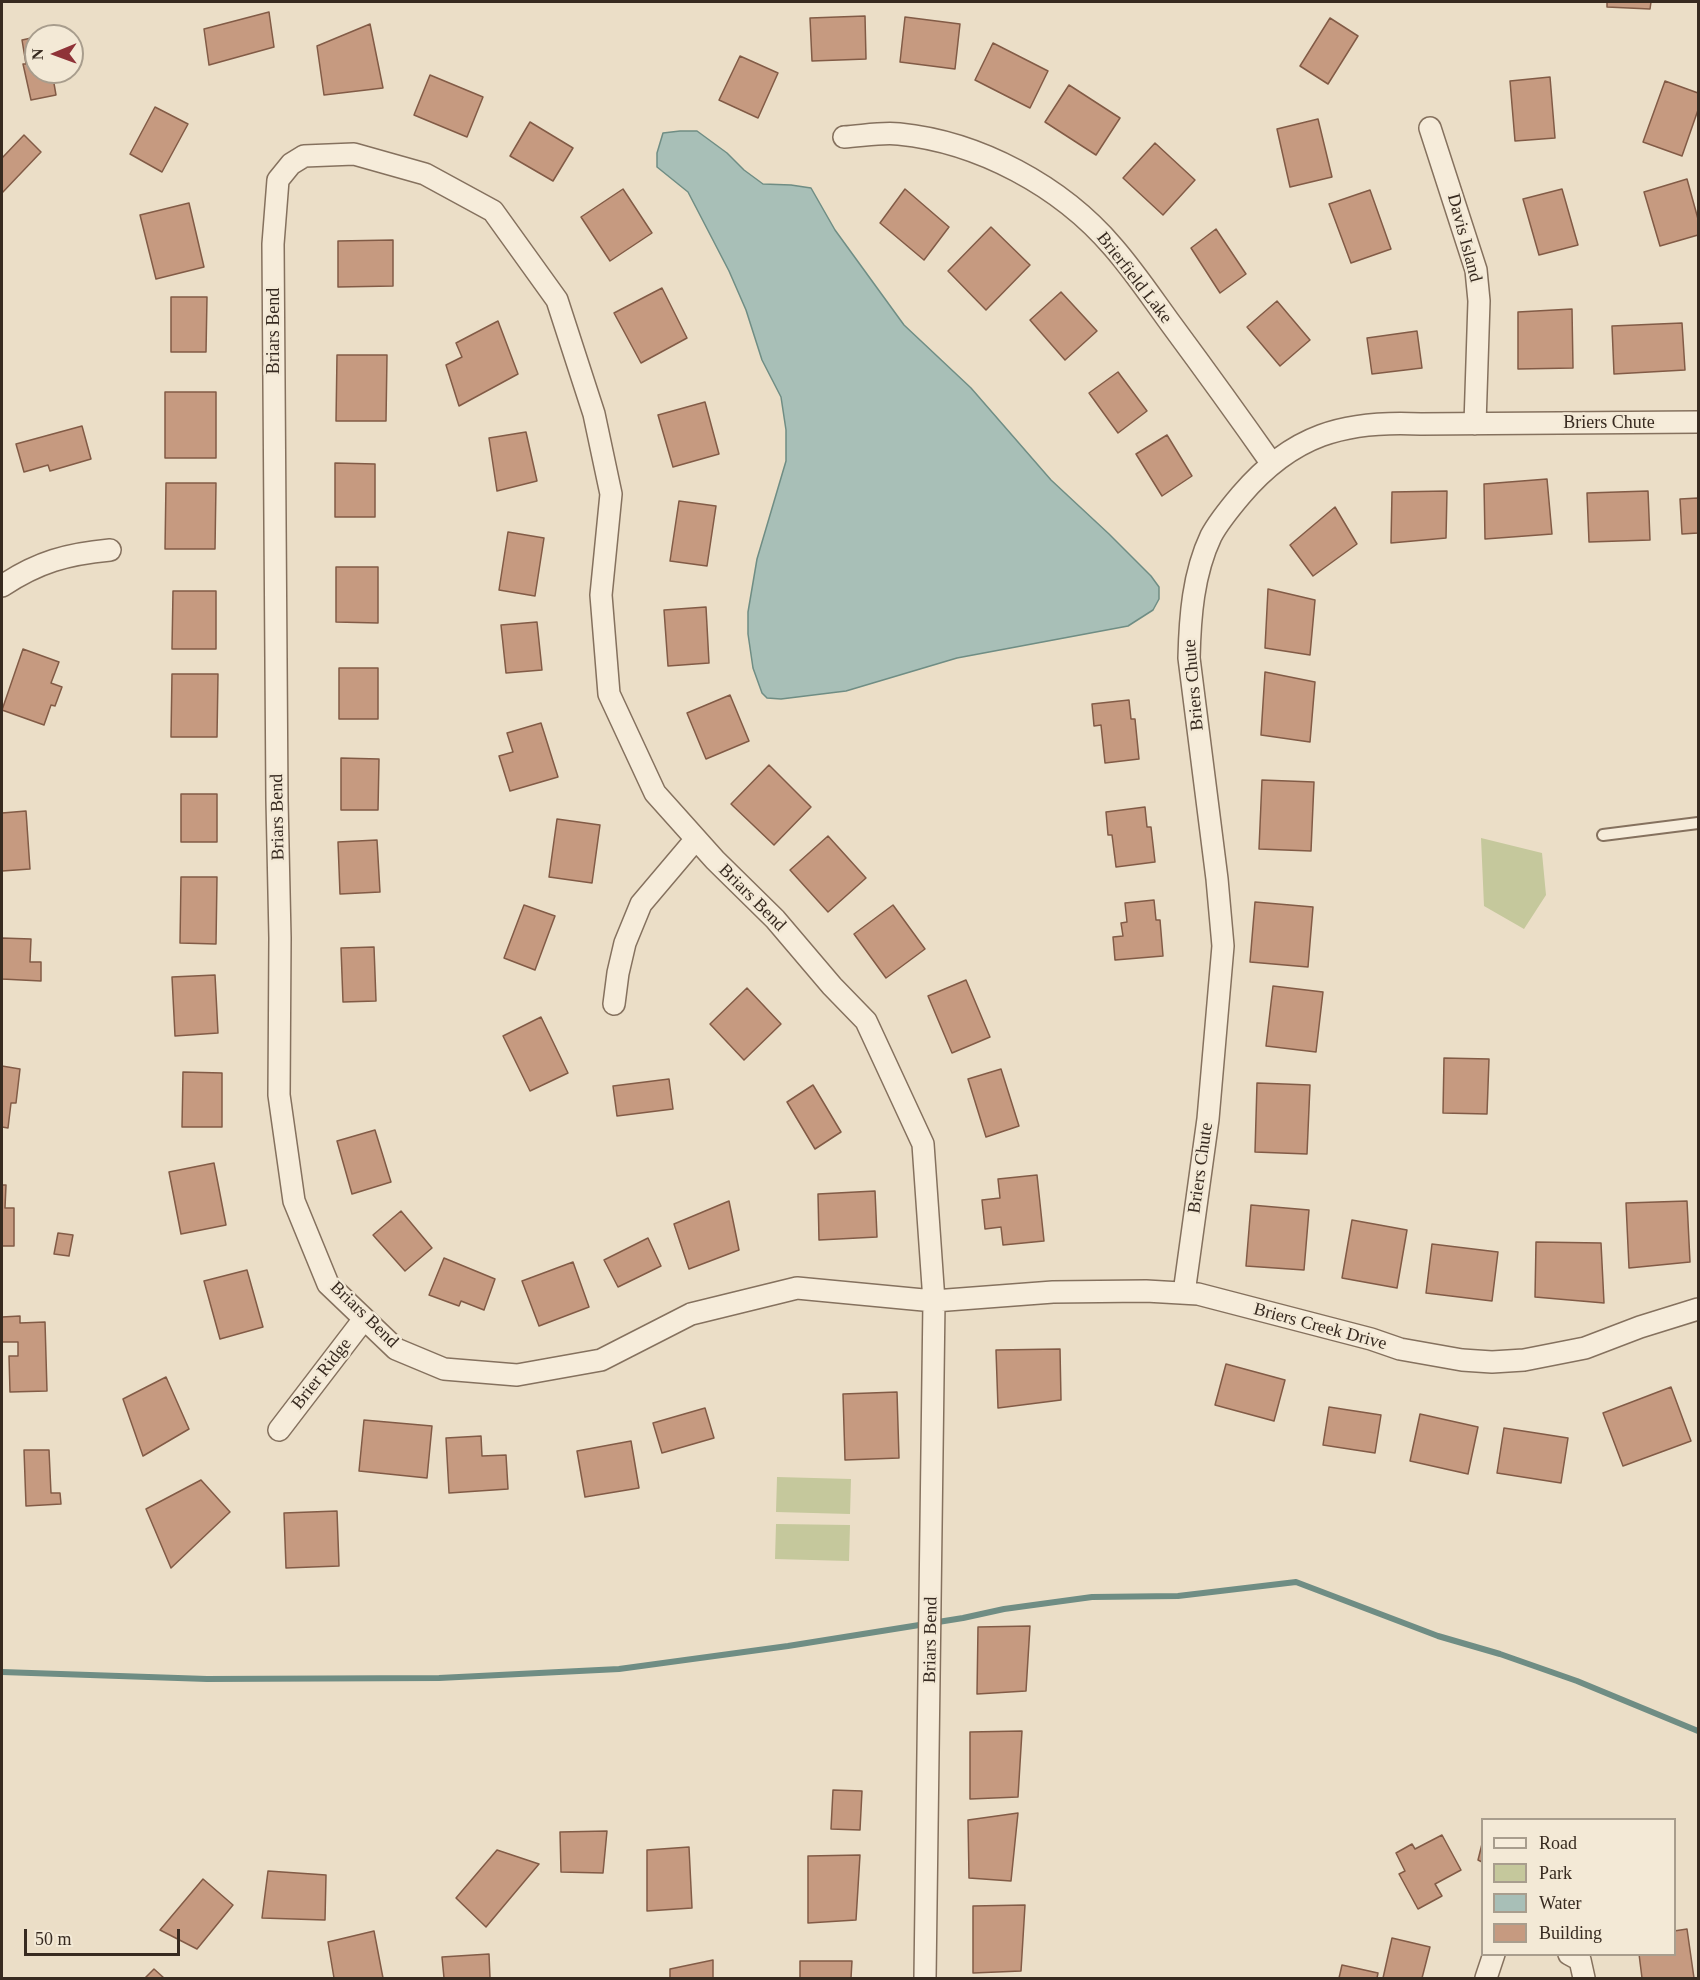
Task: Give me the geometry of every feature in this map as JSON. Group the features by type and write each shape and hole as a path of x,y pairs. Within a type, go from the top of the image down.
{"street":[{"name":"Davis Island","path":"1430,128 1476,270 1479,301 1475,424"},
{"name":"Brierfield Lake","path":"844,137 897,134 958,146 1015,171 1067,204 1113,247 1272,464"},
{"name":"Briars Bend","path":"925,1978 934,1301 923,1144 866,1021 832,986 775,919 696,839 655,793 609,694 602,595 611,494 594,414 556,300 493,212 425,174 415,171 354,154 304,156 291,164 279,180 273,244 280,938 279,1095 294,1201 328,1284 396,1349 444,1369 517,1375 601,1360 692,1314 797,1288 934,1301"},
{"name":"Briers Chute","path":"1184,1293 1208,1119 1223,946 1217,879 1189,658 1193,596 1211,536 1249,486 1272,464 1297,446 1355,425 1386,422 1475,424 1698,422"},
{"path":"2,585 25,571 51,560 79,553 110,550"},
{"path":"614,1004 618,973 626,942 641,904 696,839"},
{"name":"Briers Creek Drive","path":"934,1301 1053,1292 1146,1291 1198,1294 1430,1356 1492,1362 1524,1360 1585,1348 1640,1327 1698,1309"},
{"name":"Brier Ridge","path":"279,1430 364,1318"},
{"path":"1486,1978 1493,1956"},
{"path":"1573,1956 1580,1960 1584,1978"}],"lane":[{"path":"1603,835 1698,823"}],"green space":[{"path":"1481,838 1542,853 1546,895 1524,929 1484,906"},
{"path":"777,1477 851,1479 850,1514 776,1512"},
{"path":"776,1524 850,1525 849,1561 775,1559"}],"water":[{"path":"697,131 763,184 811,188 835,230 904,325 971,388 1051,480 1151,576 1159,587 1159,599 1153,610 1128,626 957,658 846,691 781,699 767,698 762,693 753,668 748,634 748,612 757,559 786,461 786,430 781,397 762,360 746,310 729,271 688,192 657,167 657,153 663,133"}],"building":[{"path":"1607,2 1651,2 1650,9 1607,7"},
{"path":"269,12 274,47 209,65 204,29"},
{"path":"865,16 866,59 812,61 810,18"},
{"path":"905,17 960,24 955,69 900,62"},
{"path":"1330,18 1358,36 1328,84 1300,66"},
{"path":"370,24 383,88 324,95 317,46"},
{"path":"993,43 1048,71 1030,108 975,80"},
{"path":"740,56 778,73 758,118 719,100"},
{"path":"430,75 483,97 467,137 414,115"},
{"path":"1550,77 1555,138 1515,141 1510,81"},
{"path":"1665,81 1698,93 1698,110 1682,156 1643,142"},
{"path":"27,84 54,84 56,95 31,100"},
{"path":"1069,85 1120,118 1096,155 1045,122"},
{"path":"155,107 188,124 162,172 130,154"},
{"path":"1318,119 1332,177 1290,187 1277,129"},
{"path":"530,122 573,148 553,181 510,156"},
{"path":"24,135 41,152 2,193 2,158"},
{"path":"1155,143 1195,180 1163,215 1123,178"},
{"path":"1687,179 1698,219 1698,235 1660,246 1644,192"},
{"path":"623,189 652,233 610,261 581,217"},
{"path":"905,189 949,227 924,260 880,223"},
{"path":"1562,189 1578,245 1539,255 1523,199"},
{"path":"1370,190 1391,249 1351,263 1329,204"},
{"path":"189,203 204,267 156,279 140,215"},
{"path":"991,227 1030,265 986,310 948,271"},
{"path":"1216,229 1246,274 1220,293 1191,248"},
{"path":"393,240 393,286 338,287 338,241"},
{"path":"662,288 687,338 641,363 614,313"},
{"path":"1061,292 1097,331 1065,360 1030,320"},
{"path":"171,297 207,297 206,352 171,352"},
{"path":"1277,301 1310,340 1280,366 1247,327"},
{"path":"1572,309 1573,368 1518,369 1518,312"},
{"path":"498,321 518,374 459,406 446,365 462,357 456,343"},
{"path":"1682,323 1685,370 1614,374 1612,326"},
{"path":"1417,331 1422,368 1372,374 1367,338"},
{"path":"337,355 387,355 386,421 336,421"},
{"path":"1118,372 1147,411 1118,433 1089,393"},
{"path":"165,392 216,392 216,458 165,458"},
{"path":"705,402 719,454 673,467 658,415"},
{"path":"82,426 91,459 50,471 48,465 24,472 16,444"},
{"path":"526,432 537,481 497,491 489,438"},
{"path":"1167,435 1192,476 1162,496 1136,454"},
{"path":"335,463 375,464 375,517 335,517"},
{"path":"1547,479 1552,534 1485,539 1484,484"},
{"path":"166,483 216,483 215,549 165,549"},
{"path":"1447,491 1446,538 1391,543 1392,492"},
{"path":"1648,491 1650,540 1589,542 1587,493"},
{"path":"1698,498 1698,533 1682,534 1680,499"},
{"path":"679,501 716,506 707,566 670,561"},
{"path":"1335,507 1357,544 1313,576 1290,545"},
{"path":"508,532 544,538 535,596 499,590"},
{"path":"336,567 378,567 378,623 336,622"},
{"path":"1268,589 1315,600 1310,655 1265,648"},
{"path":"173,591 216,591 216,649 172,649"},
{"path":"706,607 709,663 668,666 664,610"},
{"path":"537,622 542,670 506,673 501,625"},
{"path":"23,649 59,662 51,683 62,687 55,706 51,705 44,725 2,710"},
{"path":"339,668 378,668 378,719 339,719"},
{"path":"1265,672 1315,682 1310,742 1261,735"},
{"path":"172,674 218,674 217,737 171,737"},
{"path":"730,695 749,741 706,759 687,713"},
{"path":"1129,700 1131,719 1135,719 1139,759 1105,763 1101,725 1094,726 1092,704"},
{"path":"541,723 558,777 510,791 499,756 513,752 507,733"},
{"path":"341,758 379,759 378,810 341,810"},
{"path":"769,765 811,807 774,845 731,804"},
{"path":"1262,780 1314,782 1311,851 1259,849"},
{"path":"181,794 217,794 217,842 181,842"},
{"path":"1145,807 1147,827 1151,827 1155,862 1116,867 1112,835 1108,835 1106,812"},
{"path":"26,811 30,869 2,871 2,813"},
{"path":"557,819 600,825 592,883 549,877"},
{"path":"828,836 866,878 828,912 790,870"},
{"path":"377,840 380,892 340,894 338,842"},
{"path":"181,877 217,877 216,944 180,943"},
{"path":"1154,900 1156,920 1160,920 1163,956 1115,960 1113,937 1123,936 1121,923 1127,922 1125,903"},
{"path":"1255,902 1313,907 1308,967 1250,962"},
{"path":"524,905 555,916 535,970 504,958"},
{"path":"893,905 925,949 886,978 854,934"},
{"path":"2,938 31,939 30,962 41,962 41,981 2,979"},
{"path":"374,947 376,1001 343,1002 341,948"},
{"path":"215,975 218,1033 175,1036 172,977"},
{"path":"966,980 990,1037 952,1053 928,996"},
{"path":"1273,986 1323,992 1316,1052 1266,1046"},
{"path":"747,988 781,1024 744,1060 710,1024"},
{"path":"541,1017 568,1073 530,1091 503,1036"},
{"path":"1444,1058 1489,1059 1487,1114 1443,1113"},
{"path":"2,1066 20,1069 16,1103 11,1103 8,1128 2,1127"},
{"path":"1001,1069 1019,1126 986,1137 968,1079"},
{"path":"183,1072 222,1073 222,1127 182,1127"},
{"path":"669,1079 673,1109 617,1116 613,1086"},
{"path":"1257,1083 1310,1085 1307,1154 1255,1152"},
{"path":"813,1085 841,1132 815,1149 787,1102"},
{"path":"375,1130 391,1182 352,1194 337,1141"},
{"path":"214,1163 226,1225 181,1234 169,1172"},
{"path":"1037,1175 1044,1241 1003,1245 1001,1227 985,1229 982,1200 1000,1198 998,1179"},
{"path":"2,1185 6,1185 5,1208 14,1208 14,1246 2,1246"},
{"path":"875,1191 877,1237 819,1240 818,1194"},
{"path":"729,1201 739,1250 689,1269 674,1224"},
{"path":"1687,1201 1690,1262 1629,1268 1626,1203"},
{"path":"1251,1205 1309,1210 1304,1270 1246,1266"},
{"path":"401,1211 432,1248 405,1271 373,1235"},
{"path":"1352,1220 1407,1230 1397,1288 1342,1278"},
{"path":"58,1233 73,1235 69,1256 54,1254"},
{"path":"648,1238 661,1266 618,1287 604,1260"},
{"path":"1536,1242 1601,1243 1604,1303 1535,1297"},
{"path":"1432,1244 1498,1252 1492,1301 1426,1293"},
{"path":"444,1258 495,1279 484,1310 461,1301 459,1306 429,1295"},
{"path":"573,1262 589,1307 539,1326 522,1281"},
{"path":"247,1270 263,1327 220,1339 204,1281"},
{"path":"20,1316 20,1323 45,1322 47,1391 10,1392 9,1356 18,1356 18,1342 2,1342 2,1317"},
{"path":"1060,1349 1061,1400 998,1408 996,1350"},
{"path":"1226,1364 1285,1380 1274,1421 1215,1405"},
{"path":"166,1377 189,1429 143,1456 123,1399"},
{"path":"1671,1387 1691,1441 1623,1466 1603,1413"},
{"path":"897,1392 899,1458 845,1460 843,1394"},
{"path":"1329,1407 1381,1415 1375,1453 1323,1445"},
{"path":"705,1408 714,1438 662,1453 653,1423"},
{"path":"1420,1414 1478,1427 1468,1474 1410,1461"},
{"path":"364,1420 432,1426 427,1478 359,1471"},
{"path":"1504,1428 1568,1438 1561,1483 1497,1473"},
{"path":"481,1436 482,1456 506,1455 508,1489 449,1493 446,1438"},
{"path":"631,1441 639,1488 585,1497 577,1451"},
{"path":"24,1450 49,1450 51,1493 60,1493 61,1504 26,1506"},
{"path":"201,1480 230,1512 171,1568 146,1509"},
{"path":"337,1511 339,1566 286,1568 284,1513"},
{"path":"1030,1626 1026,1691 977,1694 978,1627"},
{"path":"1022,1731 1018,1797 970,1799 970,1732"},
{"path":"833,1790 862,1791 860,1830 831,1829"},
{"path":"1018,1813 1011,1881 969,1878 968,1820"},
{"path":"607,1831 603,1873 561,1872 560,1832"},
{"path":"1442,1835 1461,1870 1435,1884 1442,1896 1418,1909 1399,1874 1405,1871 1396,1853 1412,1844 1415,1849"},
{"path":"689,1847 692,1908 647,1911 647,1850"},
{"path":"497,1850 539,1864 486,1927 456,1898"},
{"path":"860,1855 856,1920 808,1923 808,1856"},
{"path":"268,1871 326,1875 325,1920 262,1918"},
{"path":"203,1879 233,1905 197,1949 160,1930"},
{"path":"1025,1905 1021,1971 973,1973 973,1906"},
{"path":"1687,1929 1694,1978 1642,1978 1639,1956 1676,1956 1676,1931"},
{"path":"374,1931 383,1978 334,1978 328,1942"},
{"path":"1392,1938 1430,1947 1422,1978 1383,1978"},
{"path":"489,1954 490,1978 444,1978 442,1957"},
{"path":"713,1960 713,1978 670,1978 670,1969"},
{"path":"800,1961 852,1961 851,1978 800,1978"},
{"path":"1342,1965 1378,1973 1377,1978 1339,1978"},
{"path":"154,1969 164,1978 145,1978"}],"waterway":[{"path":"2,1672 207,1679 439,1678 619,1669 788,1646 963,1618 1004,1609 1092,1597 1178,1596 1296,1582 1438,1636 1500,1654 1577,1681 1698,1731"}]}
